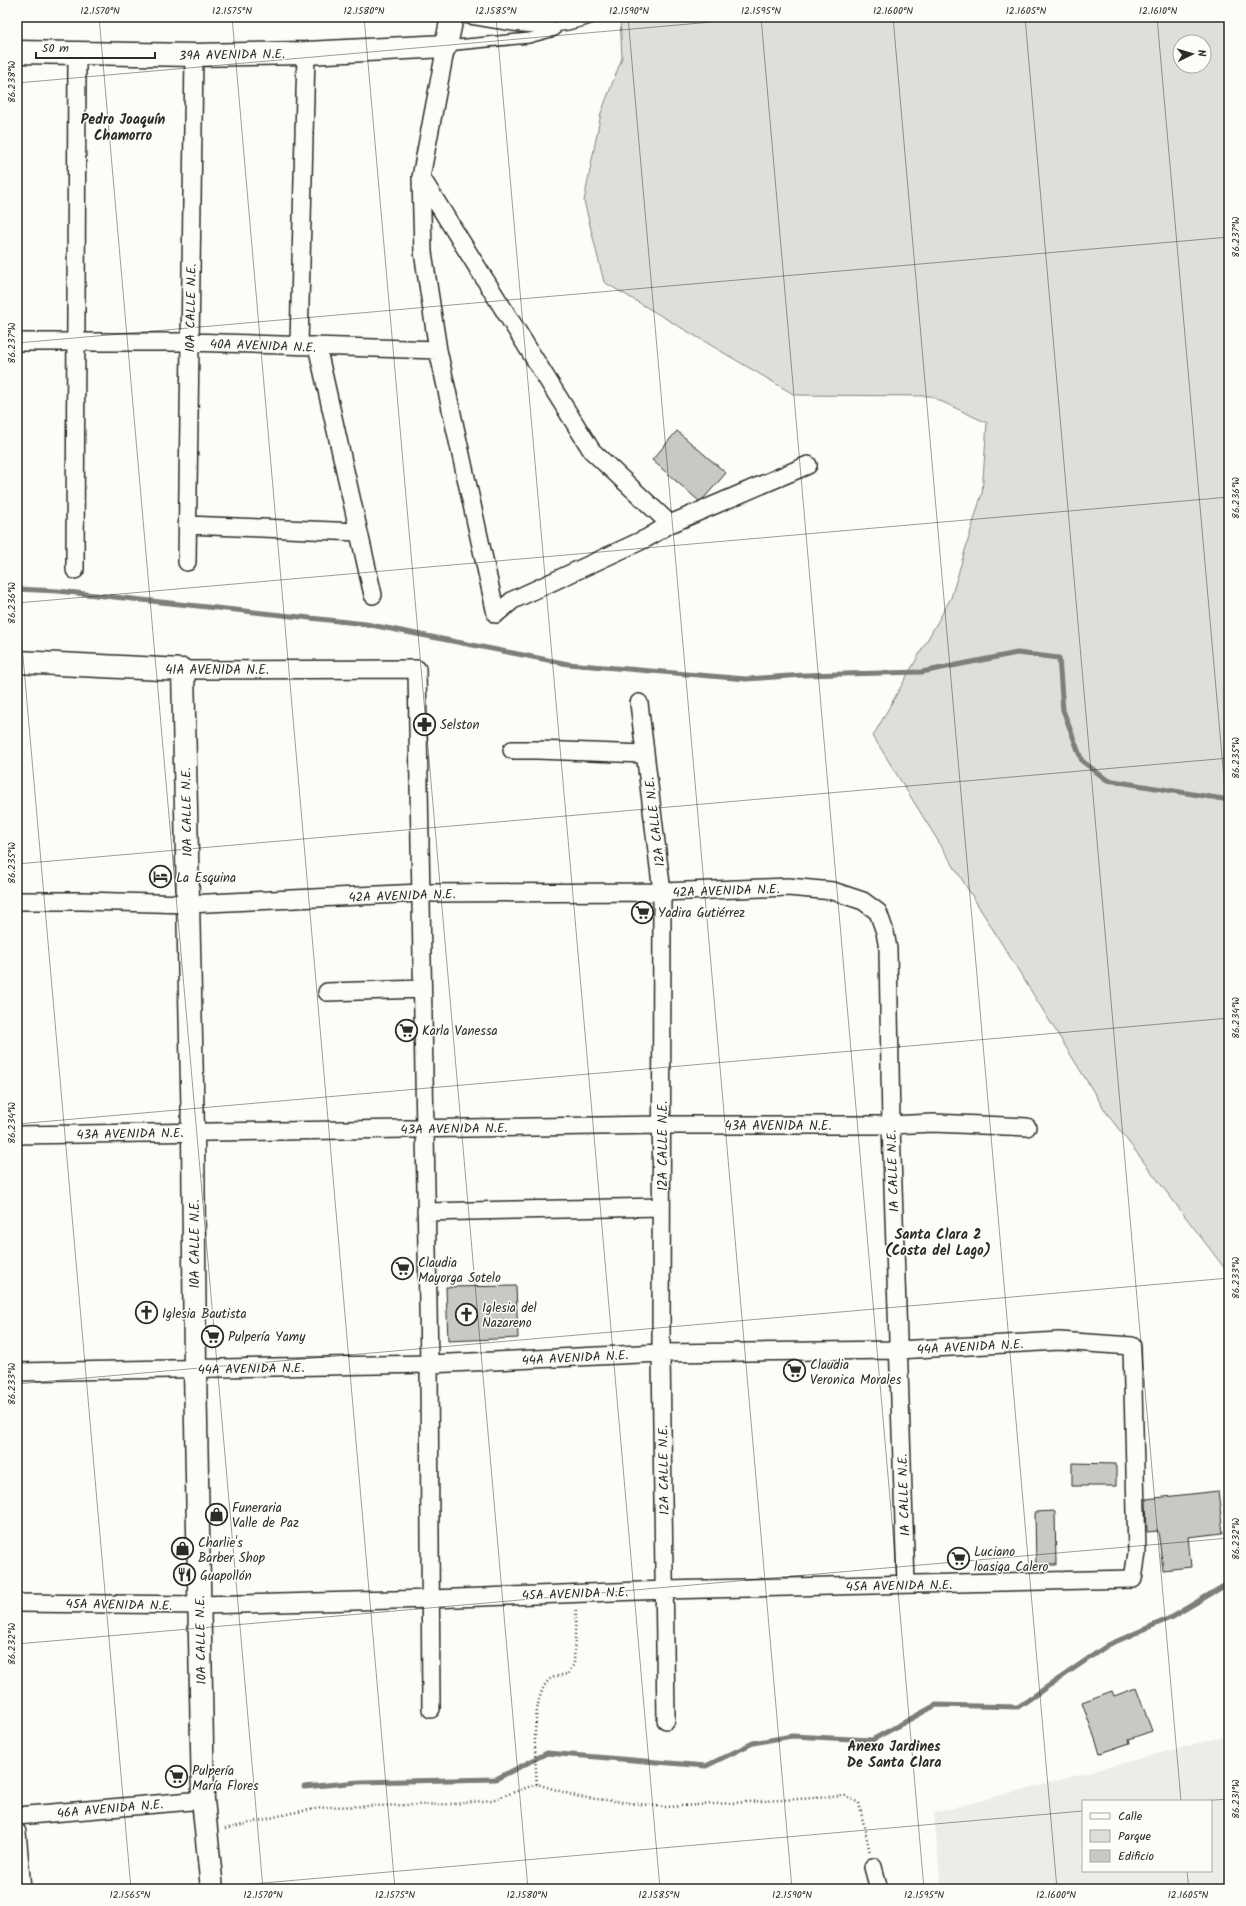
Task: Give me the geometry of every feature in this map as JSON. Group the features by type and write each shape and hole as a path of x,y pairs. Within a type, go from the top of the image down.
{"street":[{"path":"452,17 421,176 423,252 438,350 496,614 514,600 647,538 670,524 808,465"},
{"name":"39A AVENIDA N.E.","path":"21,55 77,53 194,55 306,53 446,46"},
{"path":"75,570 74,342 77,53"},
{"path":"299,346 306,53"},
{"name":"10A CALLE N.E.","path":"187,562 194,55"},
{"path":"421,176 592,451 670,524"},
{"name":"40A AVENIDA N.E.","path":"17,342 190,342 438,350"},
{"path":"317,346 373,595"},
{"path":"187,525 358,532"},
{"name":"41A AVENIDA N.E.","path":"17,662 183,670 417,669 421,893"},
{"name":"10A CALLE N.E.","path":"183,670 193,1132 195,1369 203,1800 212,1889"},
{"name":"12A CALLE N.E.","path":"639,703 662,892 661,1353 666,1720"},
{"path":"512,750 646,754"},
{"name":"42A AVENIDA N.E.","path":"17,901 188,904 421,893 662,892 788,888 833,891 863,901 878,912 888,949"},
{"path":"421,893 429,1364 431,1709"},
{"name":"1A CALLE N.E.","path":"888,949 891,1125 906,1584"},
{"path":"327,992 422,990"},
{"name":"43A AVENIDA N.E.","path":"17,1135 424,1128 891,1125 933,1123 1027,1126"},
{"path":"426,1212 662,1207"},
{"name":"44A AVENIDA N.E.","path":"17,1372 429,1364 661,1353 898,1350 1060,1341 1132,1346 1138,1553 1133,1579"},
{"name":"45A AVENIDA N.E.","path":"17,1603 199,1605 430,1599 665,1590 1133,1579"},
{"name":"46A AVENIDA N.E.","path":"17,1816 203,1800"},
{"path":"17,1832 22,1889"},
{"path":"874,1867 879,1889"}],"lane":[{"path":"459,17 522,28 554,28 574,25"},
{"path":"446,46 529,38 596,17"}],"path":[{"path":"537,1784 534,1742 541,1691 551,1678 568,1674 574,1664 577,1593"},
{"path":"206,1833 291,1813 327,1807 454,1804 492,1800 537,1784 579,1797 666,1807 845,1796 859,1803 874,1867"}],"shaded area":[{"path":"1229,1735 1229,1889 941,1889 934,1813"}],"green space":[{"path":"620,17 1229,17 1229,1274 1108,1115 873,736 951,598 982,493 987,423 930,396 795,395 604,282 584,201 601,113 622,58"}],"building":[{"path":"677,431 726,473 704,498 699,501 652,460"},
{"path":"516,1286 518,1338 448,1341 446,1287"},
{"path":"1072,1463 1116,1464 1116,1486 1072,1486"},
{"path":"1218,1491 1223,1533 1188,1537 1191,1567 1163,1570 1158,1531 1147,1532 1146,1499"},
{"path":"1055,1511 1056,1565 1036,1565 1035,1512"},
{"path":"1136,1688 1152,1731 1129,1739 1130,1743 1100,1753 1082,1702 1112,1691 1114,1696"}],"waterway":[{"path":"17,589 58,591 366,624 568,664 746,679 804,675 922,672 1017,653 1059,658 1063,710 1082,761 1107,780 1229,800"},
{"path":"304,1787 359,1782 496,1779 547,1753 706,1766 753,1743 792,1736 872,1740 936,1705 1018,1707 1108,1645 1170,1618 1229,1583"}],"place":[{"name":"Selston","path":"424,724"},
{"name":"La Esquina","path":"161,877"},
{"name":"Yadira Gutiérrez","path":"642,912"},
{"name":"Karla Vanessa","path":"406,1030"},
{"name":"Claudia Mayorga Sotelo","path":"403,1269"},
{"name":"Iglesia Bautista","path":"147,1313"},
{"name":"Iglesia del Nazareno","path":"466,1314"},
{"name":"Pulpería Yamy","path":"213,1336"},
{"name":"Claudia Veronica Morales","path":"794,1371"},
{"name":"Funeraria Valle de Paz","path":"217,1514"},
{"name":"Charlie's Barber Shop","path":"183,1549"},
{"name":"Luciano loasiga Calero","path":"958,1558"},
{"name":"Guapollón","path":"184,1575"},
{"name":"Pulpería María Flores","path":"177,1777"}],"district":[{"name":"Pedro Joaquín Chamorro","path":"123,128"},
{"name":"Santa Clara 2 (Costa del Lago)","path":"938,1242"},
{"name":"Anexo Jardines De Santa Clara","path":"894,1754"}]}
